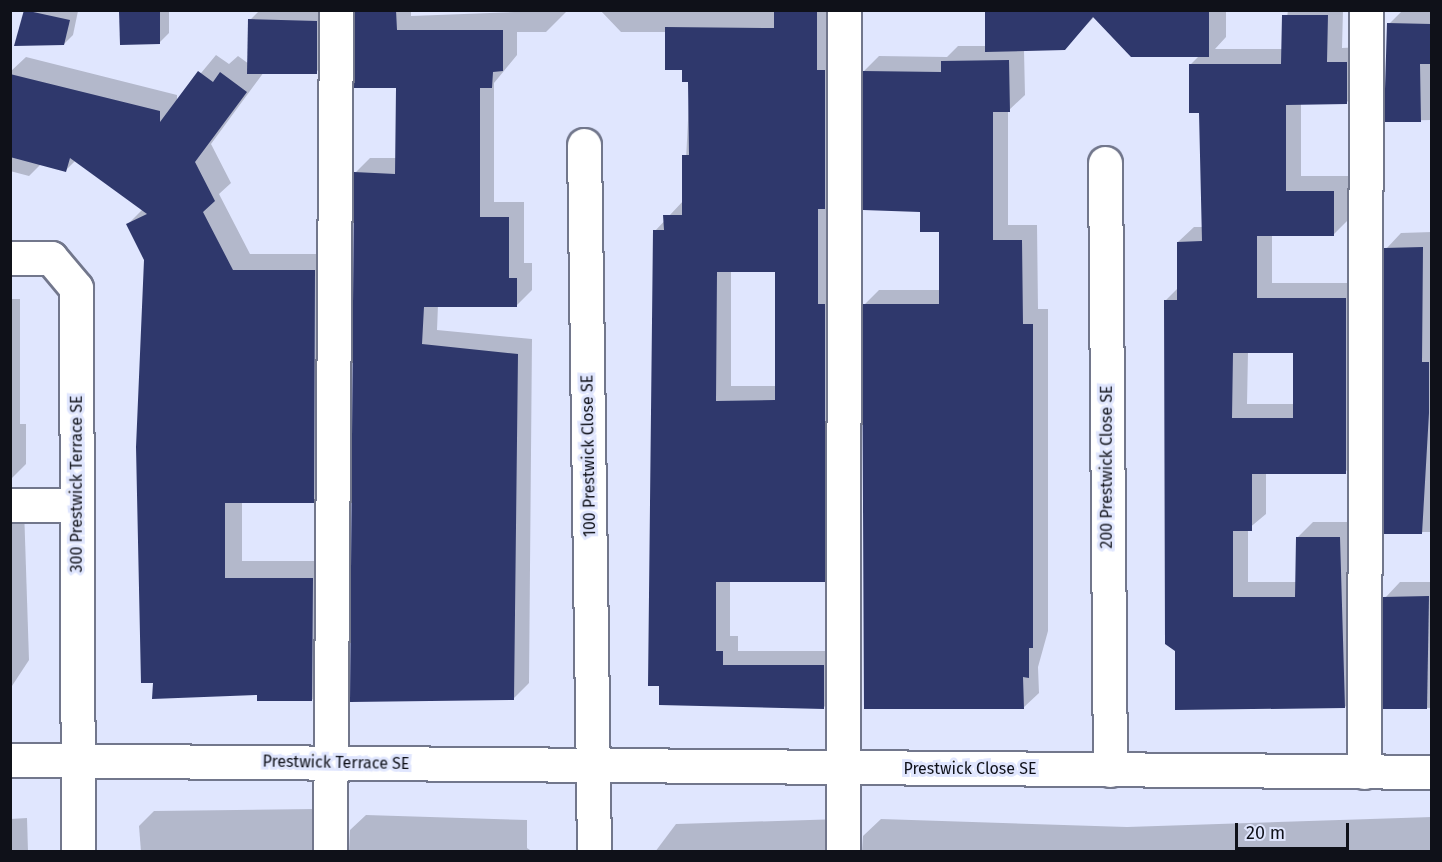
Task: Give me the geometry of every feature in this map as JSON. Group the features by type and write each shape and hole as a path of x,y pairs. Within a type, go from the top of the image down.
{"street":[{"path":"330,852 336,10"},
{"path":"843,852 844,10"},
{"path":"1364,772 1366,10"},
{"name":"100 Prestwick Close SE","path":"584,145 593,767"},
{"name":"200 Prestwick Close SE","path":"1105,163 1110,770"},
{"name":"300 Prestwick Terrace SE","path":"10,258 51,258 76,288 78,852"},
{"path":"10,505 77,505"},
{"name":"Prestwick Terrace SE","path":"10,760 78,759 593,767"},
{"path":"593,767 594,852"},
{"name":"Prestwick Close SE","path":"593,767 1431,772"}],"building":[{"path":"24,10 70,20 64,45 14,46"},
{"path":"119,10 160,10 160,44 120,45"},
{"path":"355,10 396,10 397,30 503,30 503,71 493,72 492,88 480,88 480,217 509,217 509,278 517,278 517,307 424,307 422,344 518,354 514,700 350,702 354,172 395,174 396,88 354,88"},
{"path":"774,10 817,10 817,70 825,70 825,209 818,209 818,304 825,304 825,582 716,582 716,651 723,651 723,665 824,665 824,709 659,705 659,686 648,686 653,230 664,230 663,215 682,215 682,155 689,155 688,82 682,82 682,70 665,70 665,27 774,28","holes":["717,272 775,272 775,400 716,401"]},
{"path":"1209,10 1209,57 1131,57 1093,17 1065,50 985,52 985,11"},
{"path":"1282,15 1328,15 1327,62 1347,62 1347,104 1286,105 1286,191 1334,191 1334,236 1257,236 1257,298 1346,298 1346,474 1252,474 1252,531 1233,531 1233,597 1295,597 1296,537 1340,537 1345,708 1175,710 1175,651 1165,644 1164,300 1177,300 1177,242 1202,241 1199,113 1189,113 1189,64 1281,64","holes":["1233,353 1293,353 1293,418 1232,418"]},
{"path":"248,19 317,21 317,74 247,74"},
{"path":"1387,23 1431,24 1430,64 1420,64 1421,122 1384,122"},
{"path":"1009,60 1010,112 993,112 993,240 1022,240 1023,324 1033,324 1033,648 1029,648 1029,678 1023,677 1024,709 864,709 862,304 939,304 939,232 920,232 920,212 863,210 863,71 941,72 941,61"},
{"path":"198,71 213,82 220,72 247,92 195,162 215,201 203,212 233,270 315,270 314,503 225,503 225,578 313,578 312,701 257,701 257,695 152,699 153,683 141,683 136,447 144,260 126,224 147,214 70,158 66,172 10,157 10,74 160,111 160,122"},
{"path":"1423,247 1422,362 1429,362 1429,413 1422,534 1383,534 1384,248"},
{"path":"1429,596 1427,709 1383,709 1383,597"}]}
